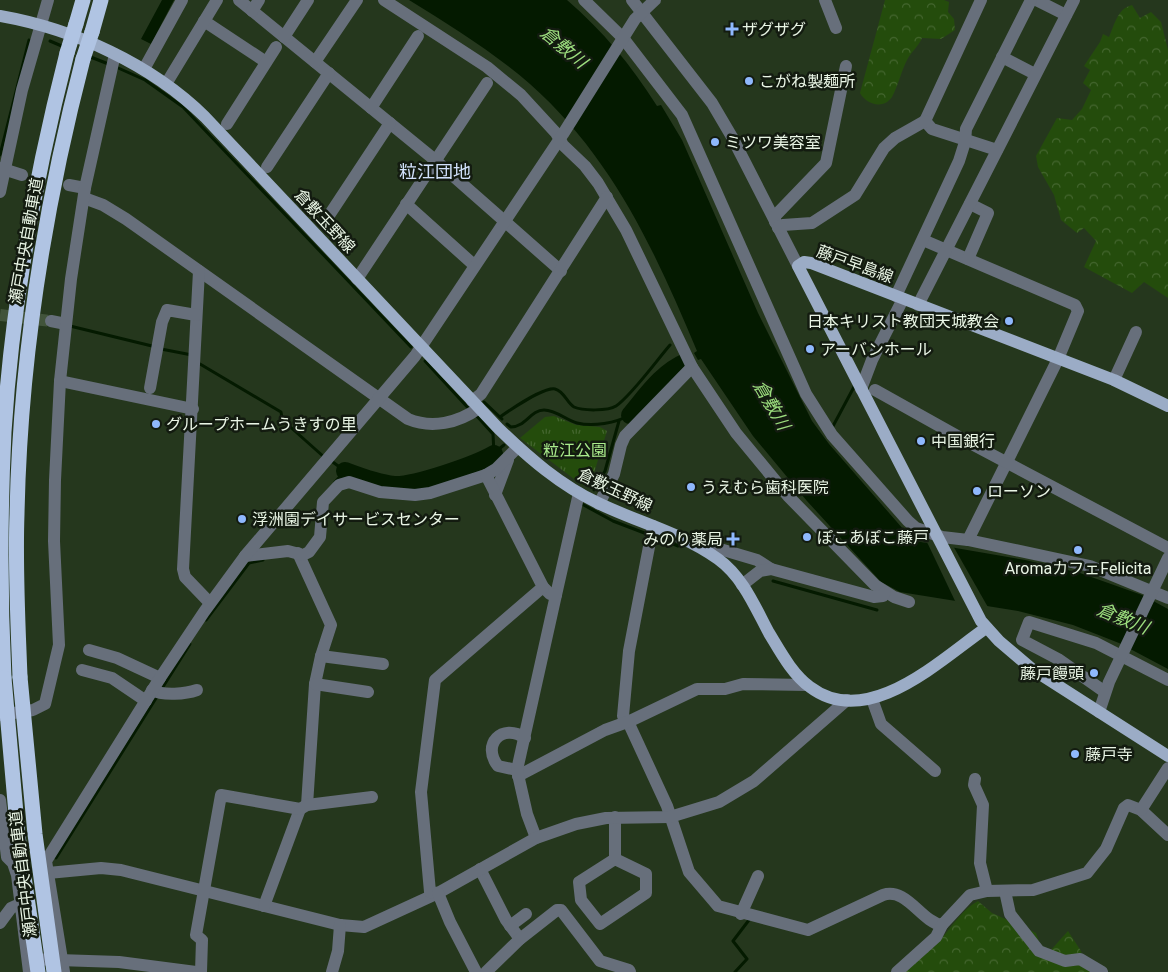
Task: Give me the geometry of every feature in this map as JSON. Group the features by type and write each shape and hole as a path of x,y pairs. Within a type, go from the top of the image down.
{"highway":[{"name":"瀬戸中央自動車道","path":"38,972 18,836 4,678 0,514 10,358 36,186 67,53 84,0"},
{"name":"瀬戸中央自動車道","path":"60,968 36,834 20,677 17,515 26,360 34,295 51,198 83,60 101,0"}],"main road":[{"name":"倉敷玉野線","path":"0,17 42,25 113,61 144,69 166,84 205,117 421,346 474,409 514,451 552,476 577,499 599,504 652,532 683,539 718,559 742,584 788,664 808,685 824,696 848,700 872,699 908,684 986,628"},
{"name":"藤戸早島線","path":"986,628 973,608 798,266 804,262 811,263 1114,380 1168,406"},
{"path":"986,628 1032,668 1168,756"}],"street":[{"path":"0,192 2,169 48,0"},
{"path":"144,69 182,0"},
{"path":"166,84 216,0"},
{"path":"239,0 256,5 284,37 435,160 560,272"},
{"path":"284,37 308,0"},
{"path":"315,62 357,0"},
{"path":"384,0 487,67 520,95 561,136 607,197 645,266 692,367 736,433 775,481 875,585 885,592 909,602"},
{"path":"584,0 621,41 682,115 806,394 825,424 908,521 916,528 937,537 968,540 1090,566 1168,598"},
{"path":"632,0 712,103 798,266"},
{"path":"60,968 47,867 154,694 160,678 210,603 245,556 380,398 421,346 561,136 621,41 641,12 655,0"},
{"path":"825,0 836,28"},
{"path":"777,225 812,223 855,195 884,148 895,138 925,121 981,0"},
{"path":"918,305 1074,0"},
{"path":"859,384 872,360 926,241 968,141 966,129 1035,1 1066,15"},
{"path":"204,21 266,62"},
{"path":"371,108 418,36"},
{"path":"228,124 276,47"},
{"path":"1005,58 1036,74"},
{"path":"0,715 33,710 45,704 59,645 54,533 60,380 84,193 113,61"},
{"path":"777,225 776,216 826,163 846,66"},
{"path":"268,167 329,73"},
{"path":"357,279 486,83"},
{"path":"925,121 932,129 997,150"},
{"path":"324,223 390,123"},
{"path":"2,169 22,175"},
{"path":"69,185 126,218 408,418 421,424 437,425 474,409 481,394 607,197"},
{"path":"406,204 474,265"},
{"path":"968,259 988,213 970,204"},
{"path":"926,241 1075,305 1078,311 1058,359 968,540"},
{"path":"199,271 183,569 185,577 210,603"},
{"path":"150,388 162,322 167,310 196,315"},
{"path":"51,322 66,324"},
{"path":"1114,380 1136,332"},
{"path":"599,504 614,474 625,436 692,367"},
{"path":"60,380 193,409"},
{"path":"875,390 1168,548"},
{"path":"245,556 276,552 303,555 316,544 320,537 323,502 339,485 350,482 380,492 415,495 430,493 486,476 496,470 514,451"},
{"path":"497,492 514,451"},
{"path":"486,476 497,492 551,593"},
{"path":"536,838 526,814 517,773 551,593 577,499"},
{"path":"652,532 626,676 623,716 667,806 689,872 718,906 813,930 888,894 902,897 931,920 942,925"},
{"path":"683,539 757,560 771,569 874,597 883,596 885,592"},
{"path":"264,906 304,808 315,684 321,656 331,625 298,553"},
{"path":"1099,712 1105,692 1122,653 1168,558"},
{"path":"742,584 760,571 771,569"},
{"path":"438,893 430,892 421,792 435,680 551,593"},
{"path":"1105,692 1058,659 1022,640 1029,622 1122,653 1168,680"},
{"path":"89,650 118,658 160,678"},
{"path":"321,656 383,664"},
{"path":"82,670 112,678 154,694 197,690"},
{"path":"315,684 368,692"},
{"path":"524,738 515,733 506,732 498,737 493,744 493,758 498,766 517,773 605,730 697,689 725,688 743,684 808,685"},
{"path":"872,699 881,724 935,771"},
{"path":"4,856 33,856 47,867 121,870 203,889 340,925 364,927 438,893 536,838 576,824 615,817 670,817 719,802 754,781 848,700"},
{"path":"1141,810 1168,768"},
{"path":"975,779 974,785 983,805 980,863 987,891"},
{"path":"201,972 202,940 196,935 221,795 304,808 372,797"},
{"path":"0,800 4,856 13,863 17,875 30,972"},
{"path":"897,972 936,936 942,925 963,900 970,895 987,891 1033,890 1087,873 1106,849 1124,808 1128,805 1141,810 1168,835"},
{"path":"614,859 615,817"},
{"path":"614,859 646,874 646,893 600,924 581,900 579,882 614,859"},
{"path":"480,869 510,926 520,939"},
{"path":"742,912 758,876"},
{"path":"1005,891 1010,914 1039,951 1065,961 1080,959 1102,972"},
{"path":"438,893 450,922 476,972"},
{"path":"0,923 11,908 20,904"},
{"path":"486,972 520,939 553,912 561,910 600,961 629,970 630,972"},
{"path":"510,926 526,914"},
{"path":"332,972 338,951 340,925"},
{"path":"28,959 60,968 119,962 196,972"}],"green space":[{"path":"885,0 944,0 949,2 948,12 954,19 955,30 941,39 922,38 907,60 892,97 884,103 875,104 870,103 860,93"},
{"path":"1132,5 1140,18 1151,12 1161,22 1168,50 1168,298 1144,282 1132,293 1084,267 1096,241 1084,228 1077,233 1061,220 1054,195 1038,167 1036,156 1057,118 1072,120 1082,109 1091,90 1083,83 1090,70 1084,66 1100,42 1103,34 1109,37 1120,13"},
{"name":"粒江公園","path":"554,416 576,425 600,427 607,431 593,476 582,485 520,438 545,417"},
{"path":"978,901 992,913 1036,933 1040,945 1050,951 1068,931 1081,951 1085,968 1092,972 903,972 938,943 963,913"}],"water":[{"path":"162,0 174,0 151,44 141,39"},
{"name":"倉敷川","path":"409,0 567,0 604,36 627,63 657,106 661,105 682,140 758,313 812,421 829,444 910,537 915,541 1025,560 1080,573 1142,595 1168,609 1168,669 1119,643 1073,625 1018,611 900,592 881,582 807,501 753,436 701,359 698,360 694,353 697,351 648,242 608,175 585,143 559,113 516,72"}],"pier":[{"path":"926,540 952,544 989,609 956,603"}],"waterway":[{"path":"0,155 29,40"},
{"path":"50,41 64,47"},
{"path":"88,56 111,65"},
{"path":"116,67 145,80 183,107 411,347"},
{"path":"70,326 152,346"},
{"path":"500,417 527,400 550,389 558,390 574,407 595,410 612,408 629,394 670,345"},
{"path":"161,349 192,355"},
{"path":"425,361 470,410"},
{"path":"630,415 662,378 677,366 686,362"},
{"path":"200,364 281,412 282,418 287,424 324,457"},
{"path":"832,428 855,385"},
{"path":"484,402 502,419"},
{"path":"507,424 511,427 516,426 535,413 544,410 577,423 590,425 611,422 630,415"},
{"path":"475,414 493,434 494,454"},
{"path":"594,490 605,471 619,421"},
{"path":"494,453 504,445"},
{"path":"345,471 381,483 403,484 444,474 494,454"},
{"path":"330,460 345,471 335,482"},
{"path":"481,461 484,468"},
{"path":"580,503 613,521 647,534"},
{"path":"655,536 678,546"},
{"path":"206,620 249,563 263,560"},
{"path":"773,581 877,610"},
{"path":"161,690 190,644"},
{"path":"56,858 158,695"},
{"path":"735,972 747,959 733,941 749,920"}],"tunnel":[{"path":"0,315 51,321"}],"place":[{"name":"ザグザグ","path":"732,29"},
{"name":"こがね製麺所","path":"749,81"},
{"name":"ミツワ美容室","path":"715,142"},
{"name":"日本キリスト教団天城教会","path":"1009,321"},
{"name":"アーバンホール","path":"810,349"},
{"name":"グループホームうきすの里","path":"156,424"},
{"name":"中国銀行","path":"921,441"},
{"name":"うえむら歯科医院","path":"691,487"},
{"name":"ローソン","path":"977,491"},
{"name":"浮洲園デイサービスセンター","path":"242,519"},
{"name":"ぽこあぽこ藤戸","path":"807,537"},
{"name":"みのり薬局","path":"733,539"},
{"name":"AromaカフェFelicita","path":"1078,550"},
{"name":"藤戸饅頭","path":"1094,673"},
{"name":"藤戸寺","path":"1075,754"}],"district":[{"name":"粒江団地","path":"435,171"}]}
